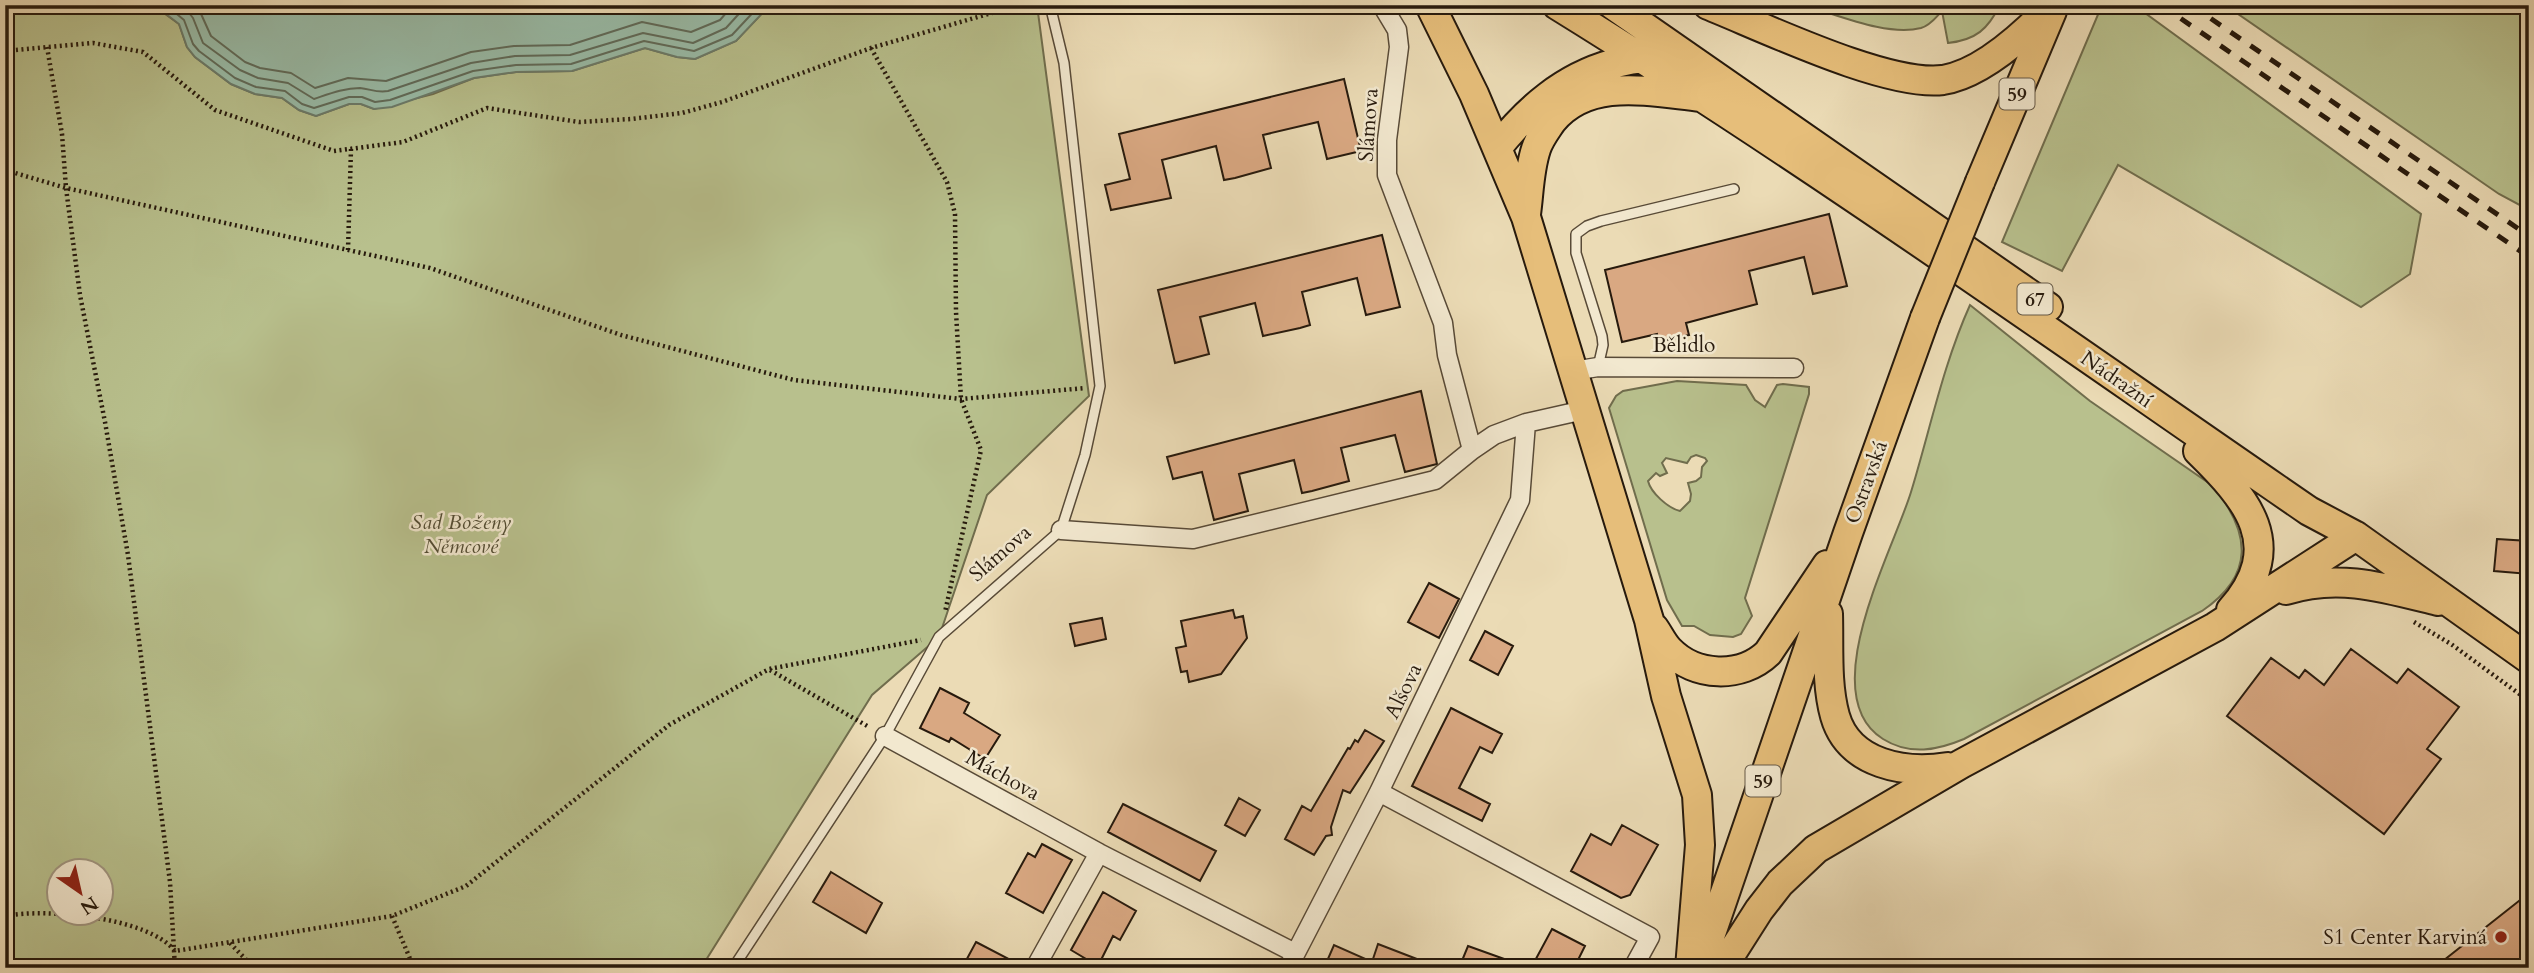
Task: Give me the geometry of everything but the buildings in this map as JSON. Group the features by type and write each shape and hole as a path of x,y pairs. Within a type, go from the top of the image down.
{"main road":[{"path":"1430,5 1454,49 1526,217"},
{"name":"67","path":"1558,5 1643,58 1707,84"},
{"name":"67","path":"1613,5 1707,84 1967,250 2318,499 2356,536 2215,627 1961,764"},
{"path":"1708,5 1864,66 1908,78 1927,80 1952,78 1979,66 2023,33 2054,5"},
{"name":"Ostravská","path":"1699,968 1848,533 1925,318 2054,5"},
{"path":"1497,148 1520,119 1550,94 1596,69 1643,58"},
{"name":"67","path":"1649,620 1584,410 1586,369 1526,217 1537,146 1555,118 1569,105 1588,95 1607,90 1707,84"},
{"name":"Nádražní","path":"1707,84 2141,396 2309,512 2356,536 2529,659"},
{"path":"2141,396 2232,484 2250,512 2254,524 2258,548 2254,574 2249,587 2215,627"},
{"path":"1649,620 1668,649 1685,664 1716,672 1748,666 1768,653 1848,533"},
{"name":"67","path":"2251,604 2296,587 2325,581 2364,584 2454,605"},
{"path":"1827,594 1830,694 1836,719 1843,733 1869,758 1884,765 1921,770 1961,764"},
{"path":"1649,620 1666,696 1683,746 1699,808 1700,845 1690,968"},
{"path":"1722,968 1759,910 1804,860 1828,842 1961,764"}],"street":[{"name":"Slámova","path":"1382,5 1397,30 1399,47 1387,140 1387,175 1443,323 1447,355 1472,450"},
{"name":"Bělidlo","path":"1586,369 1794,368"},
{"name":"Slámova","path":"1061,530 1193,539 1435,480 1494,435 1526,423 1584,410"},
{"name":"Alšova","path":"1292,961 1379,792 1520,500 1526,423"},
{"name":"Máchova","path":"885,736 1292,961"},
{"path":"1379,792 1650,937 1633,968"},
{"path":"1035,968 1099,853"}],"lane":[{"path":"1050,5 1064,63 1100,386 1085,455 1061,530"},
{"path":"1586,369 1603,345 1576,253 1576,234 1601,221 1734,189"},
{"name":"Slámova","path":"733,968 885,736 939,637 1061,530"}],"path":[{"path":"5,51 93,43 143,52 215,110 334,151 403,142 487,108 579,122 681,113 722,102 871,48 1019,5"},
{"path":"47,47 62,134 79,295 128,555 170,882 175,968"},
{"path":"175,951 392,916 467,886 669,725 769,669 939,637 981,450 961,399 956,312 955,214 947,181 871,48"},
{"path":"348,250 351,149"},
{"path":"5,170 66,188 430,268 621,335 794,380 961,399 1100,386"},
{"path":"2404,616 2451,644 2529,701"},
{"path":"769,669 885,736"},
{"path":"5,916 76,915 130,924 168,942 175,951"},
{"path":"392,916 414,968"},
{"path":"230,943 254,968"}],"green space":[{"name":"Sad Boženy Němcové","path":"5,5 123,5 123,8 134,12 161,11 179,24 187,47 195,57 231,84 255,94 282,98 299,110 316,116 349,104 361,104 374,109 433,94 474,78 516,72 572,71 645,48 695,59 736,41 770,5 1037,5 1089,396 987,495 939,637 872,695 701,968 5,968"},
{"path":"1803,5 2000,5 1991,21 1980,32 1948,43 1942,11 1930,23 1908,30 1877,27"},
{"path":"2102,5 2134,5 2421,214 2410,274 2361,307 2118,165 2062,271 2002,242"},
{"path":"2225,5 2529,5 2529,210 2499,194"},
{"path":"1970,305 2090,401 2213,486 2235,520 2242,553 2239,568 2231,583 2202,611 1964,739 1924,750 1903,748 1883,739 1863,718 1855,690 1856,657 1864,621 1911,492 1944,374"},
{"path":"1677,381 1746,385 1755,400 1765,407 1777,385 1809,387 1745,598 1752,616 1741,634 1733,637 1710,635 1694,626 1682,626 1667,600 1609,408 1616,396 1623,391","holes":["1696,455 1707,461 1702,467 1701,477 1688,483 1690,501 1680,511 1670,507 1650,486 1648,481 1656,473 1660,476 1667,473 1662,463 1666,458 1687,463"]}],"water":[{"path":"123,5 770,5 736,41 695,59 645,48 572,71 516,72 474,78 392,107 374,109 361,104 349,104 316,116 299,110 282,98 255,94 231,84 195,57 187,47 179,24 162,11 126,12"}],"railway":[{"path":"2161,5 2529,257"},
{"path":"2191,5 2529,236"}],"place":[{"name":"S1 Center Karviná","path":"2501,937"}]}
